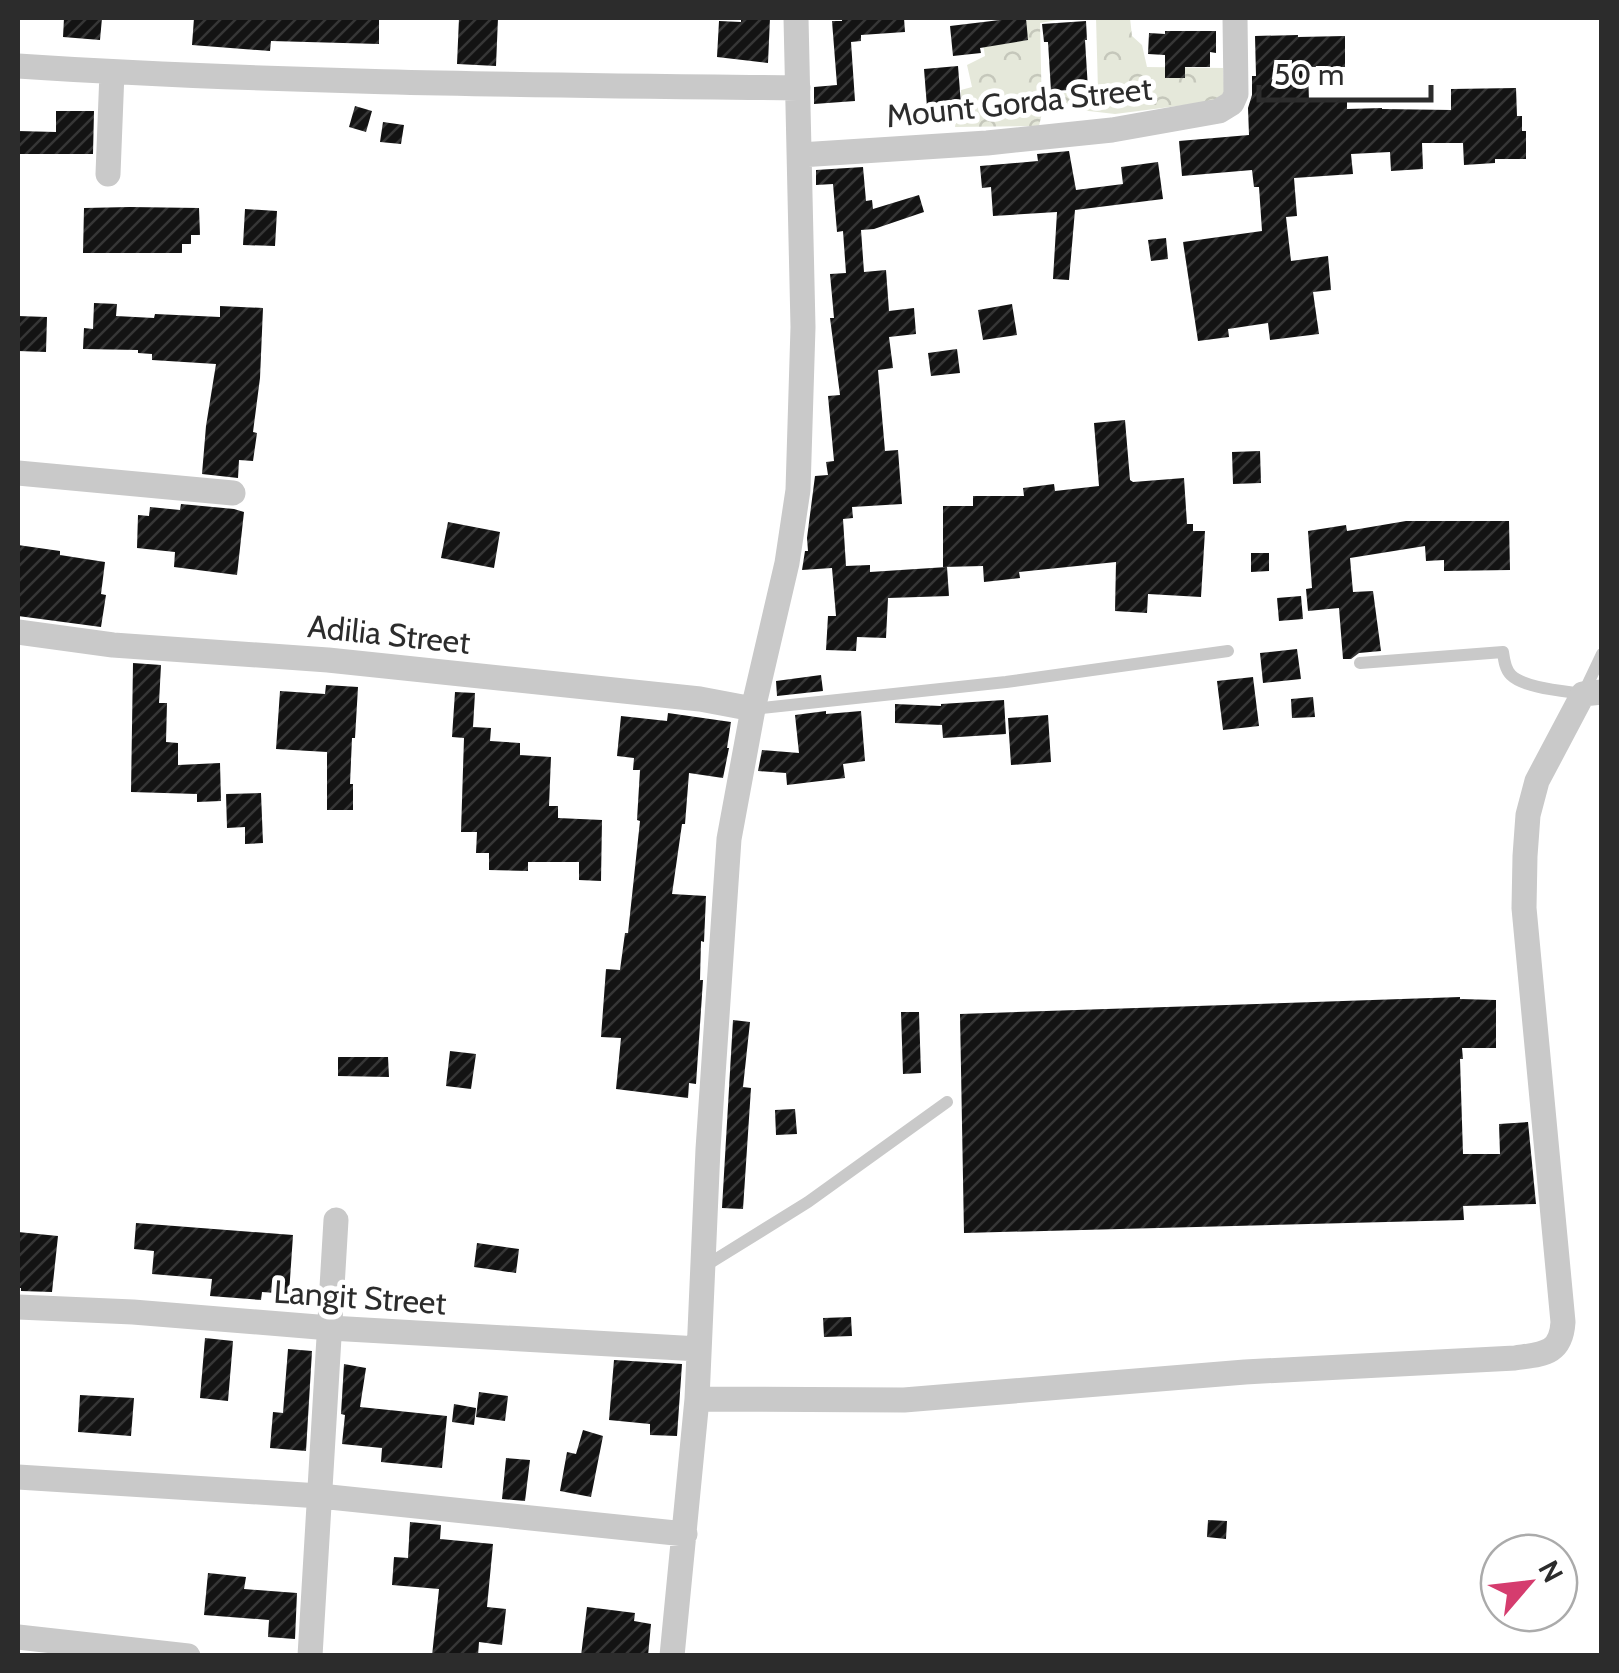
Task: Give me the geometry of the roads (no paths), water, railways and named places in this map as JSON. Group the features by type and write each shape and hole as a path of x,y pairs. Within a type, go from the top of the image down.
{"street":[{"path":"672,1656 696,1399 729,840 753,708 787,563 798,490 803,327 796,18"},
{"name":"Mount Gorda Street","path":"800,155 1112,130 1220,111 1236,94 1235,18"},
{"path":"18,66 446,84 798,88"},
{"path":"108,174 112,72"},
{"path":"18,474 233,493"},
{"name":"Adilia Street","path":"18,632 113,645 328,660 753,708"},
{"path":"696,1399 904,1400 1245,1372 1515,1358 1554,1349 1560,1342 1563,1322 1524,908 1525,856 1528,815 1537,781 1592,693"},
{"path":"310,1656 336,1220"},
{"name":"Langit Street","path":"18,1307 699,1350"},
{"path":"18,1477 320,1496 685,1534"},
{"path":"18,1637 188,1656"}],"lane":[{"path":"753,708 1006,682 1228,651"},
{"path":"1360,663 1503,652 1510,674 1518,680 1592,693 1602,654"},
{"path":"704,1267 808,1202 947,1102"}]}
